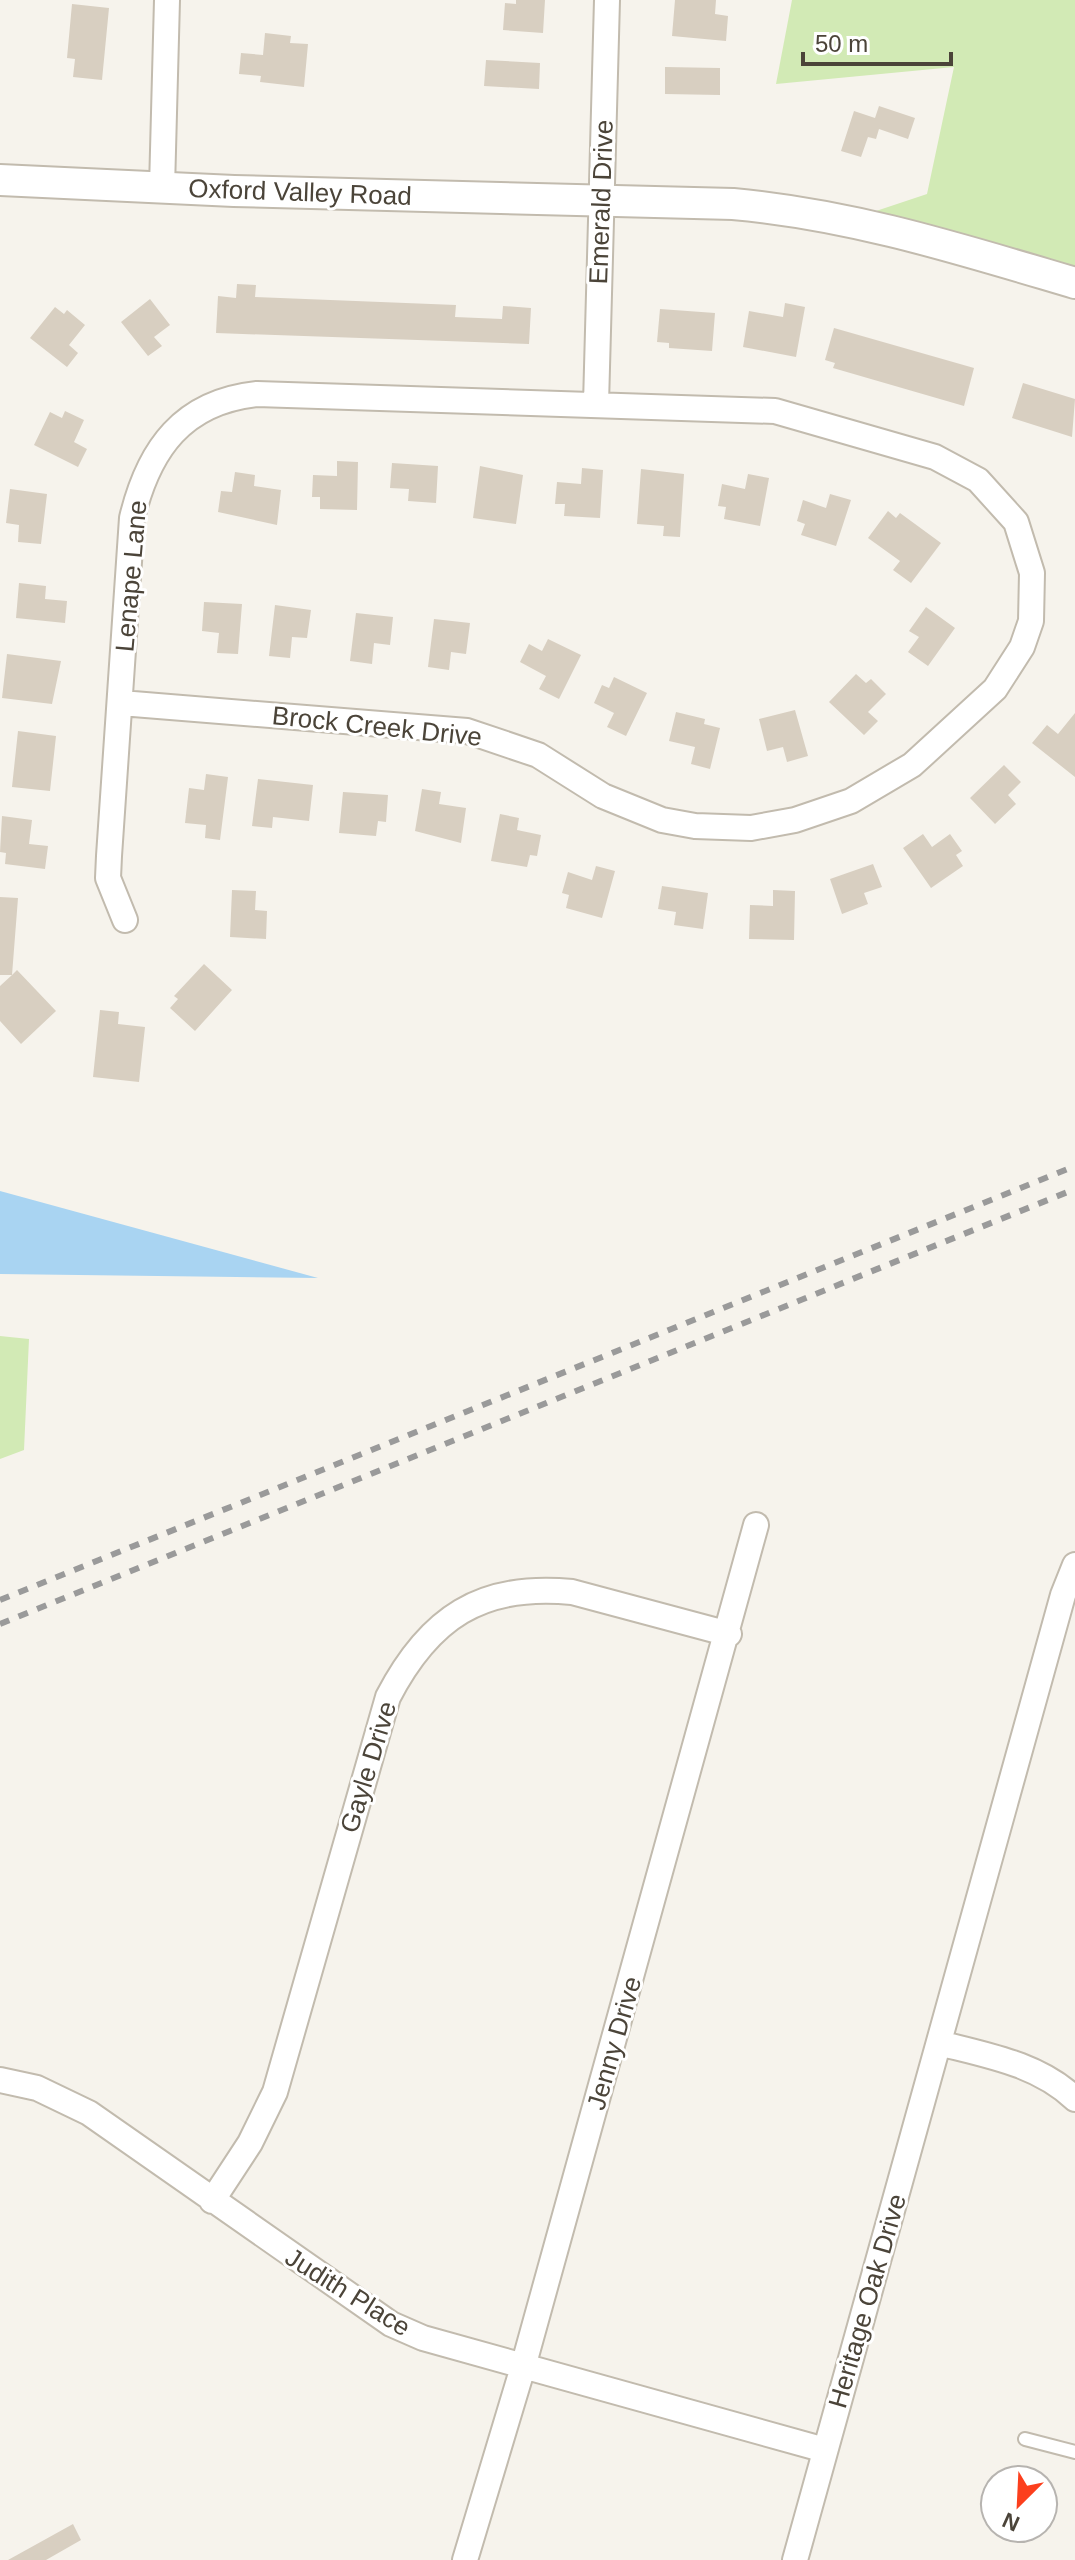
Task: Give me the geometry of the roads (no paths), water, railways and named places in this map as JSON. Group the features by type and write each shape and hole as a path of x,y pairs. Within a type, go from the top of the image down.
{"street":[{"path":"162,188 167,0"},
{"name":"Emerald Drive","path":"596,404 607,0"},
{"name":"Oxford Valley Road","path":"0,180 162,188 733,204 803,210 852,219 1075,283"},
{"name":"Lenape Lane","path":"125,920 108,878 132,518 139,491 160,447 193,414 217,402 257,394 596,404"},
{"name":"Brock Creek Drive","path":"121,703 467,731 538,755 603,796 662,820 739,828 818,814 885,784 912,765 995,689 1009,669 1031,621 1032,573 1016,522 998,499 964,471 935,457 775,411 596,404"},
{"name":"Jenny Drive","path":"465,2560 523,2367 729,1634 756,1525"},
{"name":"Heritage Oak Drive","path":"795,2560 1063,1595 1075,1565"},
{"name":"Gayle Drive","path":"212,2201 250,2143 275,2092 388,1697 420,1644 460,1611 480,1601 536,1589 572,1592 729,1634"},
{"path":"939,2043 1023,2066 1075,2099"},
{"name":"Judith Place","path":"0,2080 37,2088 68,2101 391,2324 423,2338 825,2450"}],"lane":[{"path":"1025,2439 1075,2452"}],"water":[{"path":"0,1191 318,1278 0,1274"}],"railway":[{"path":"0,1600 1075,1166"},
{"path":"0,1624 1075,1189"}]}
